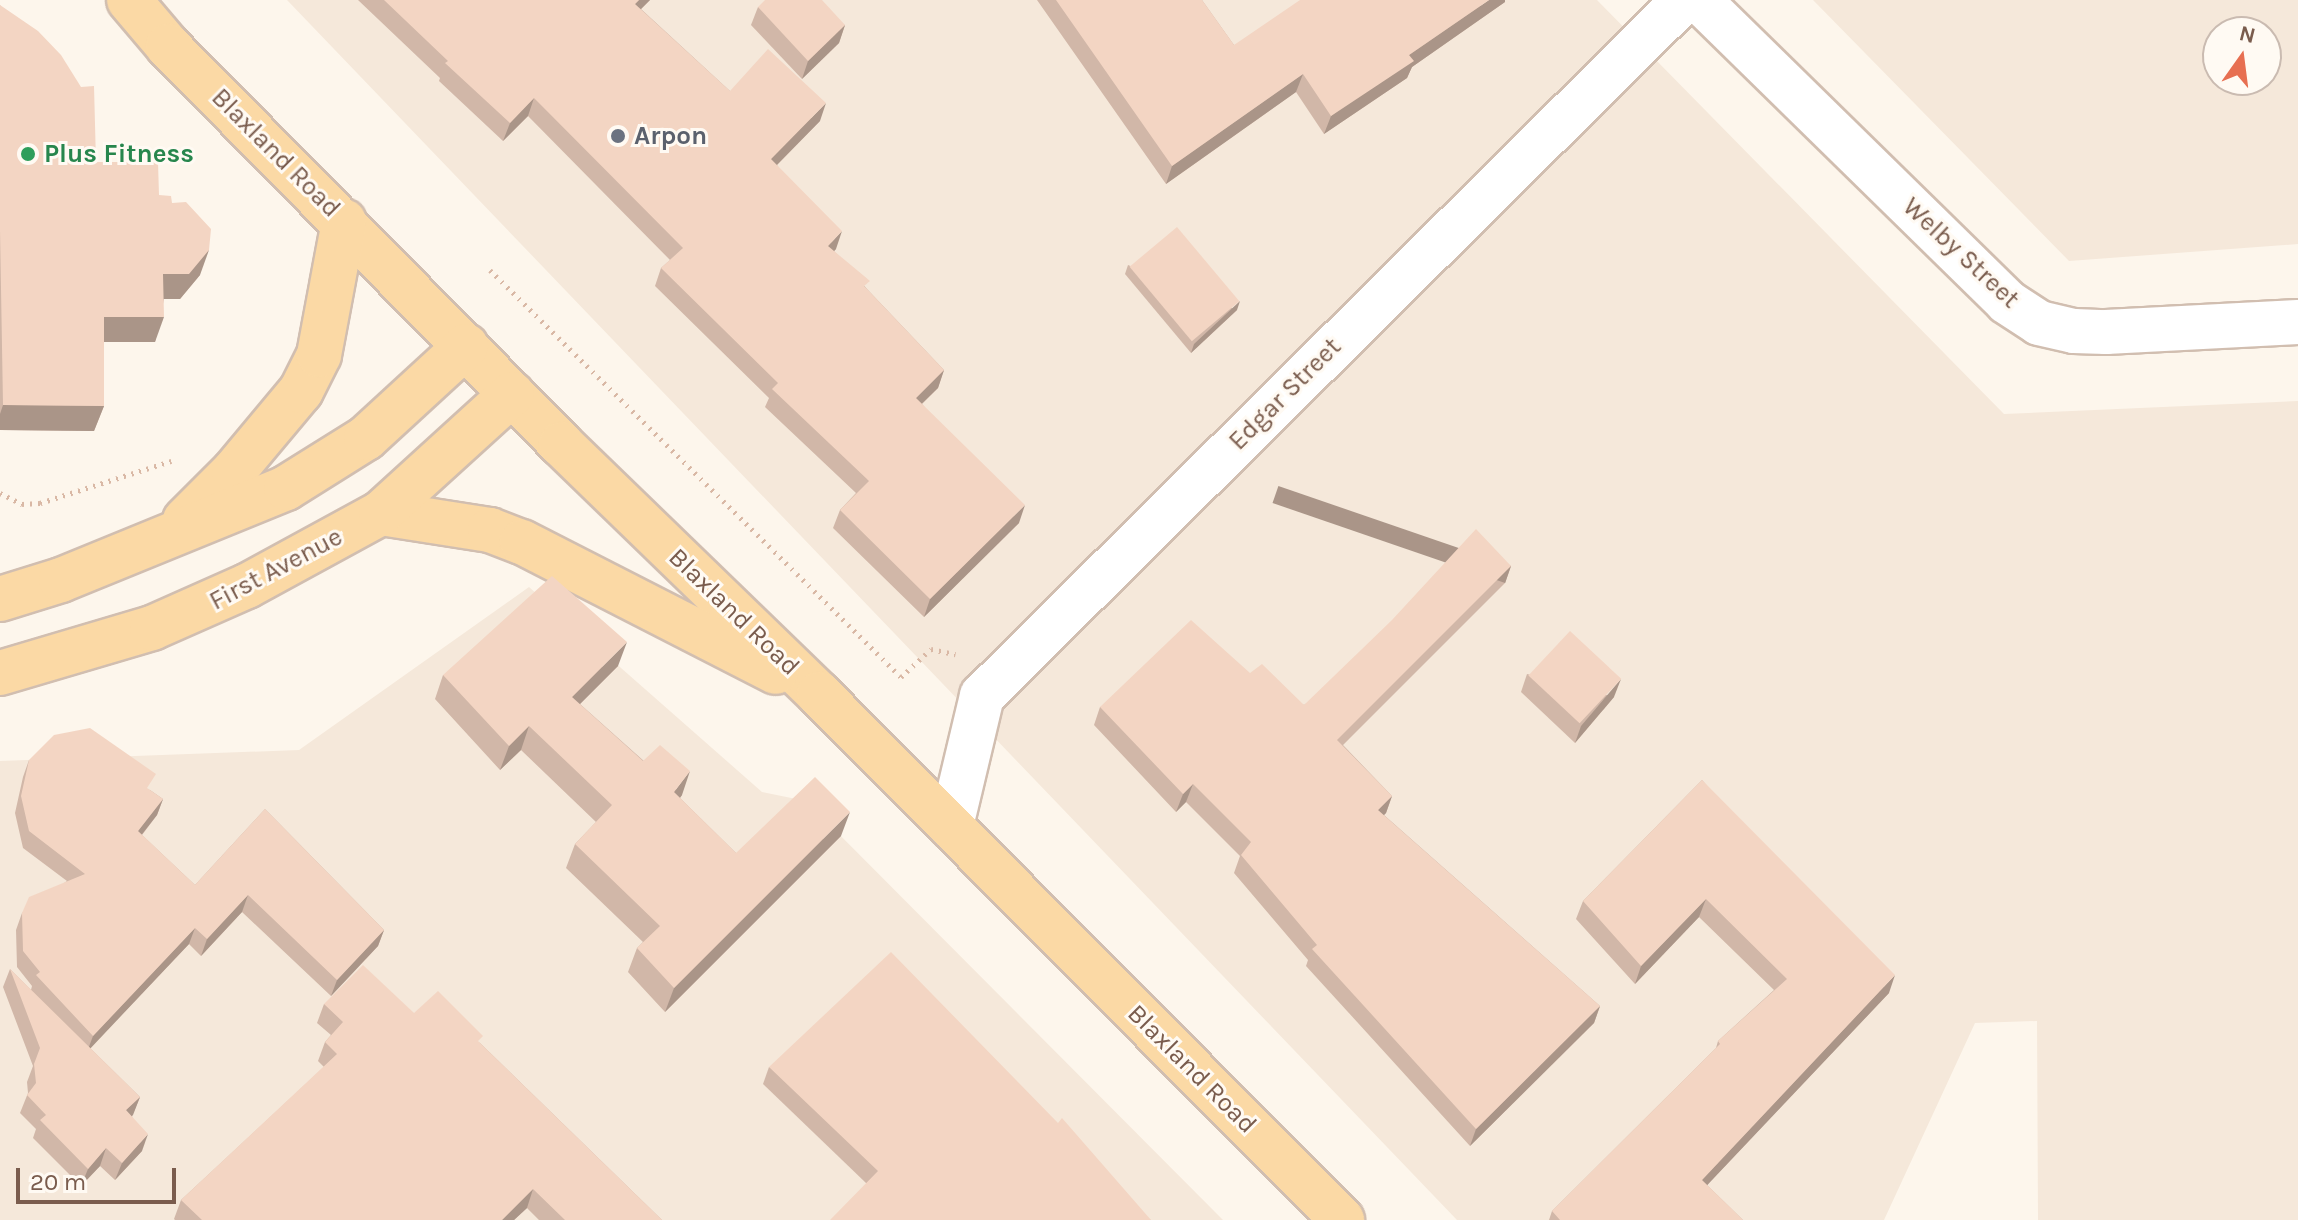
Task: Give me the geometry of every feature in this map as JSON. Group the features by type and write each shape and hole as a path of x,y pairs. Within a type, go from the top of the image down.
{"main road":[{"name":"Blaxland Road","path":"129,0 168,46 512,394 819,694 1342,1220"},
{"path":"172,533 234,471 301,391 319,355 344,221"},
{"path":"0,599 61,580 286,488 366,438 466,346"},
{"name":"First Avenue","path":"0,673 152,628 202,608 381,513 512,394"},
{"path":"381,513 490,530 522,542 819,694"}],"street":[{"name":"Edgar Street","path":"951,826 982,696 1684,0"},
{"name":"Welby Street","path":"1699,0 2007,302 2039,323 2074,331 2106,332 2298,322"}],"path":[{"path":"490,270 901,677 931,649"},
{"path":"0,493 22,504 40,503 174,460"}],"shaded area":[{"path":"287,0 1597,0 2004,414 2298,401 2298,1220 2038,1220 2037,1021 1975,1023 1884,1220 1457,1220"},
{"path":"1813,0 2298,0 2298,244 2069,261"},
{"path":"529,587 762,792 806,801 1223,1220 0,1220 0,761 299,750"}],"building":[{"path":"384,0 639,0 635,4 730,91 768,49 826,103 771,159 842,231 828,246 870,281 864,286 944,370 916,398 1025,505 930,599 840,510 869,481 772,389 778,383 661,268 683,248 534,98 510,123 445,63 448,61"},
{"path":"765,0 822,0 845,25 808,61 758,7"},
{"path":"1056,0 1202,0 1234,45 1300,0 1489,0 1409,55 1414,61 1331,116 1303,74 1172,166"},
{"path":"0,5 38,31 61,55 81,87 94,86 96,162 158,162 159,195 171,196 172,203 186,202 211,229 209,250 189,274 163,274 164,317 104,317 104,406 3,405"},
{"path":"1177,227 1239,301 1192,341 1130,267"},
{"path":"1476,529 1511,566 1337,740 1392,796 1378,810 1600,1006 1476,1129 1312,949 1317,945 1241,855 1251,842 1193,784 1183,794 1100,707 1191,620 1250,673 1262,664 1304,705 1392,620"},
{"path":"552,576 627,642 572,697 643,761 660,745 690,771 674,792 736,853 815,777 850,812 674,988 637,948 660,926 575,844 612,805 529,726 509,746 443,675"},
{"path":"1570,631 1621,679 1580,723 1528,676"},
{"path":"90,728 156,774 147,788 163,799 138,831 195,885 265,809 384,930 337,980 248,895 207,939 195,928 93,1036 36,975 40,972 23,951 22,913 29,897 85,874 29,831 21,796 29,760 54,735"},
{"path":"1702,780 1895,975 1702,1180 1743,1220 1560,1220 1552,1211 1720,1044 1718,1041 1787,979 1706,899 1641,966 1583,901"},
{"path":"891,952 1058,1123 1062,1118 1151,1220 830,1220 878,1171 769,1067"},
{"path":"363,965 414,1013 438,991 483,1036 478,1041 662,1220 565,1220 533,1189 502,1220 202,1220 181,1200 337,1054 325,1042 343,1022 324,1004"},
{"path":"10,969 140,1097 126,1110 148,1134 122,1163 106,1148 88,1169 40,1120 46,1115 27,1095 36,1083 34,1064 40,1048"}],"place":[{"name":"Arpon","path":"618,136"},
{"name":"Plus Fitness","path":"28,154"}]}
